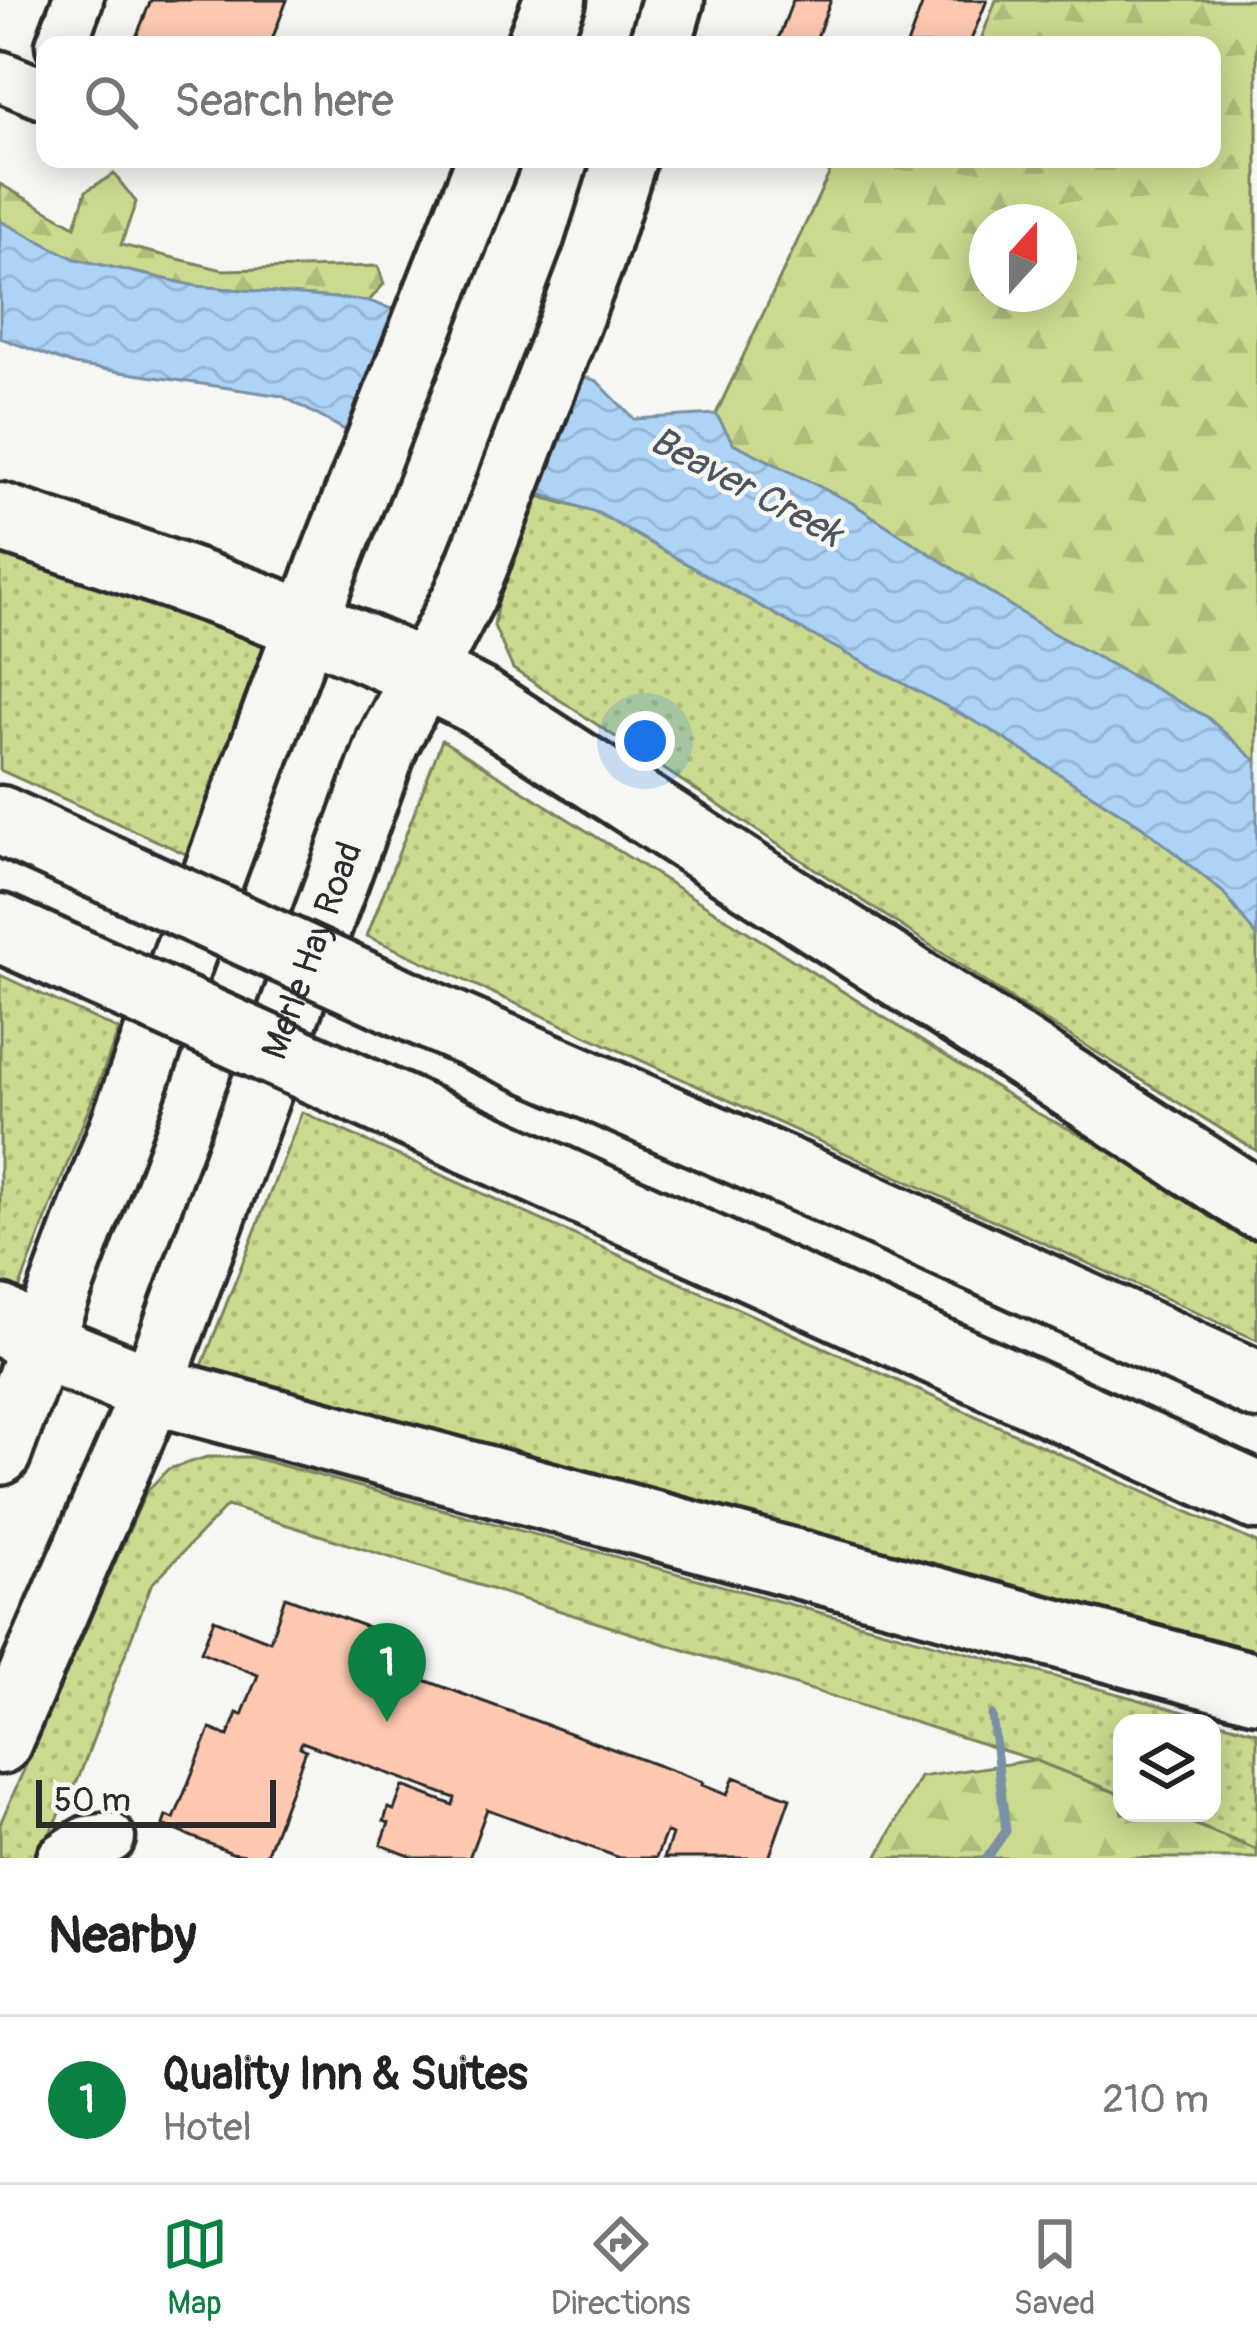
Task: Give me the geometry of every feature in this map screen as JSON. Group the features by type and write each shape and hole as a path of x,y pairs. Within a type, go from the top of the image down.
{"highway":[{"path":"0,517 307,623 480,702 1257,1204"},
{"path":"0,820 1257,1385"},
{"path":"24,939 1257,1496"},
{"path":"19,1332 150,1389 1257,1688"}],"main road":[{"path":"541,36 555,0"},
{"path":"663,36 674,0"},
{"name":"Merle Hay Road","path":"0,1743 150,1389 388,742 484,548 594,258 622,168"},
{"path":"0,1454 19,1332 307,623 477,184"}],"street":[{"path":"64,36 78,0"},
{"path":"0,76 36,91"},
{"path":"62,1858 87,1841 110,1838"}],"green space":[{"path":"996,0 1257,0 1257,762 1207,717 1049,631 852,503 733,443 716,414 832,168 1221,168 1221,36 982,36"},
{"path":"114,174 136,202 121,245 223,270 378,266 384,284 369,301 196,286 75,259 0,221 0,184 75,226 86,191"},
{"path":"538,496 598,513 989,729 1143,827 1224,893 1257,937 1257,1151 1028,1010 513,669 494,626 499,593"},
{"path":"0,544 272,636 186,854 0,770"},
{"path":"442,740 1035,1112 1197,1193 1257,1230 1257,1340 367,936"},
{"path":"0,975 119,1030 18,1292 0,1281"},
{"path":"302,1112 1257,1543 1257,1660 198,1376"},
{"path":"207,1457 251,1457 1191,1714 1113,1714 1113,1791 1034,1760 227,1506 151,1585 79,1777 37,1858 0,1858 0,1824 146,1492 168,1469"},
{"path":"1221,1722 1257,1732 1257,1850 1189,1822 1221,1822"},
{"path":"1034,1760 1113,1791 1113,1822 1189,1822 1257,1850 1257,1858 877,1858 920,1777"}],"water":[{"name":"Beaver Creek","path":"0,221 75,259 196,286 369,301 597,381 634,419 716,414 733,443 852,503 1049,631 1207,717 1257,762 1257,937 1224,893 1143,827 989,729 598,513 347,431 282,396 74,365 0,338"}],"pier":[{"path":"395,304 586,370 536,501 344,436"}],"building":[{"path":"151,0 287,0 273,36 137,36"},
{"path":"793,0 831,0 817,36 779,36"},
{"path":"924,0 987,0 973,36 910,36"},
{"path":"285,1597 375,1630 357,1678 371,1683 378,1663 703,1782 727,1795 734,1777 790,1798 769,1858 664,1858 672,1835 666,1832 656,1858 620,1858 487,1809 469,1858 415,1858 381,1845 389,1823 384,1821 388,1808 394,1810 403,1786 453,1805 455,1798 302,1742 300,1747 306,1750 265,1858 232,1853 163,1825 166,1816 174,1819 210,1729 228,1736 258,1675 201,1652 214,1619 270,1641"}],"waterway":[{"path":"987,1858 1006,1831 992,1715"}],"place":[{"name":"Quality Inn & Suites","path":"387,1722"}]}
